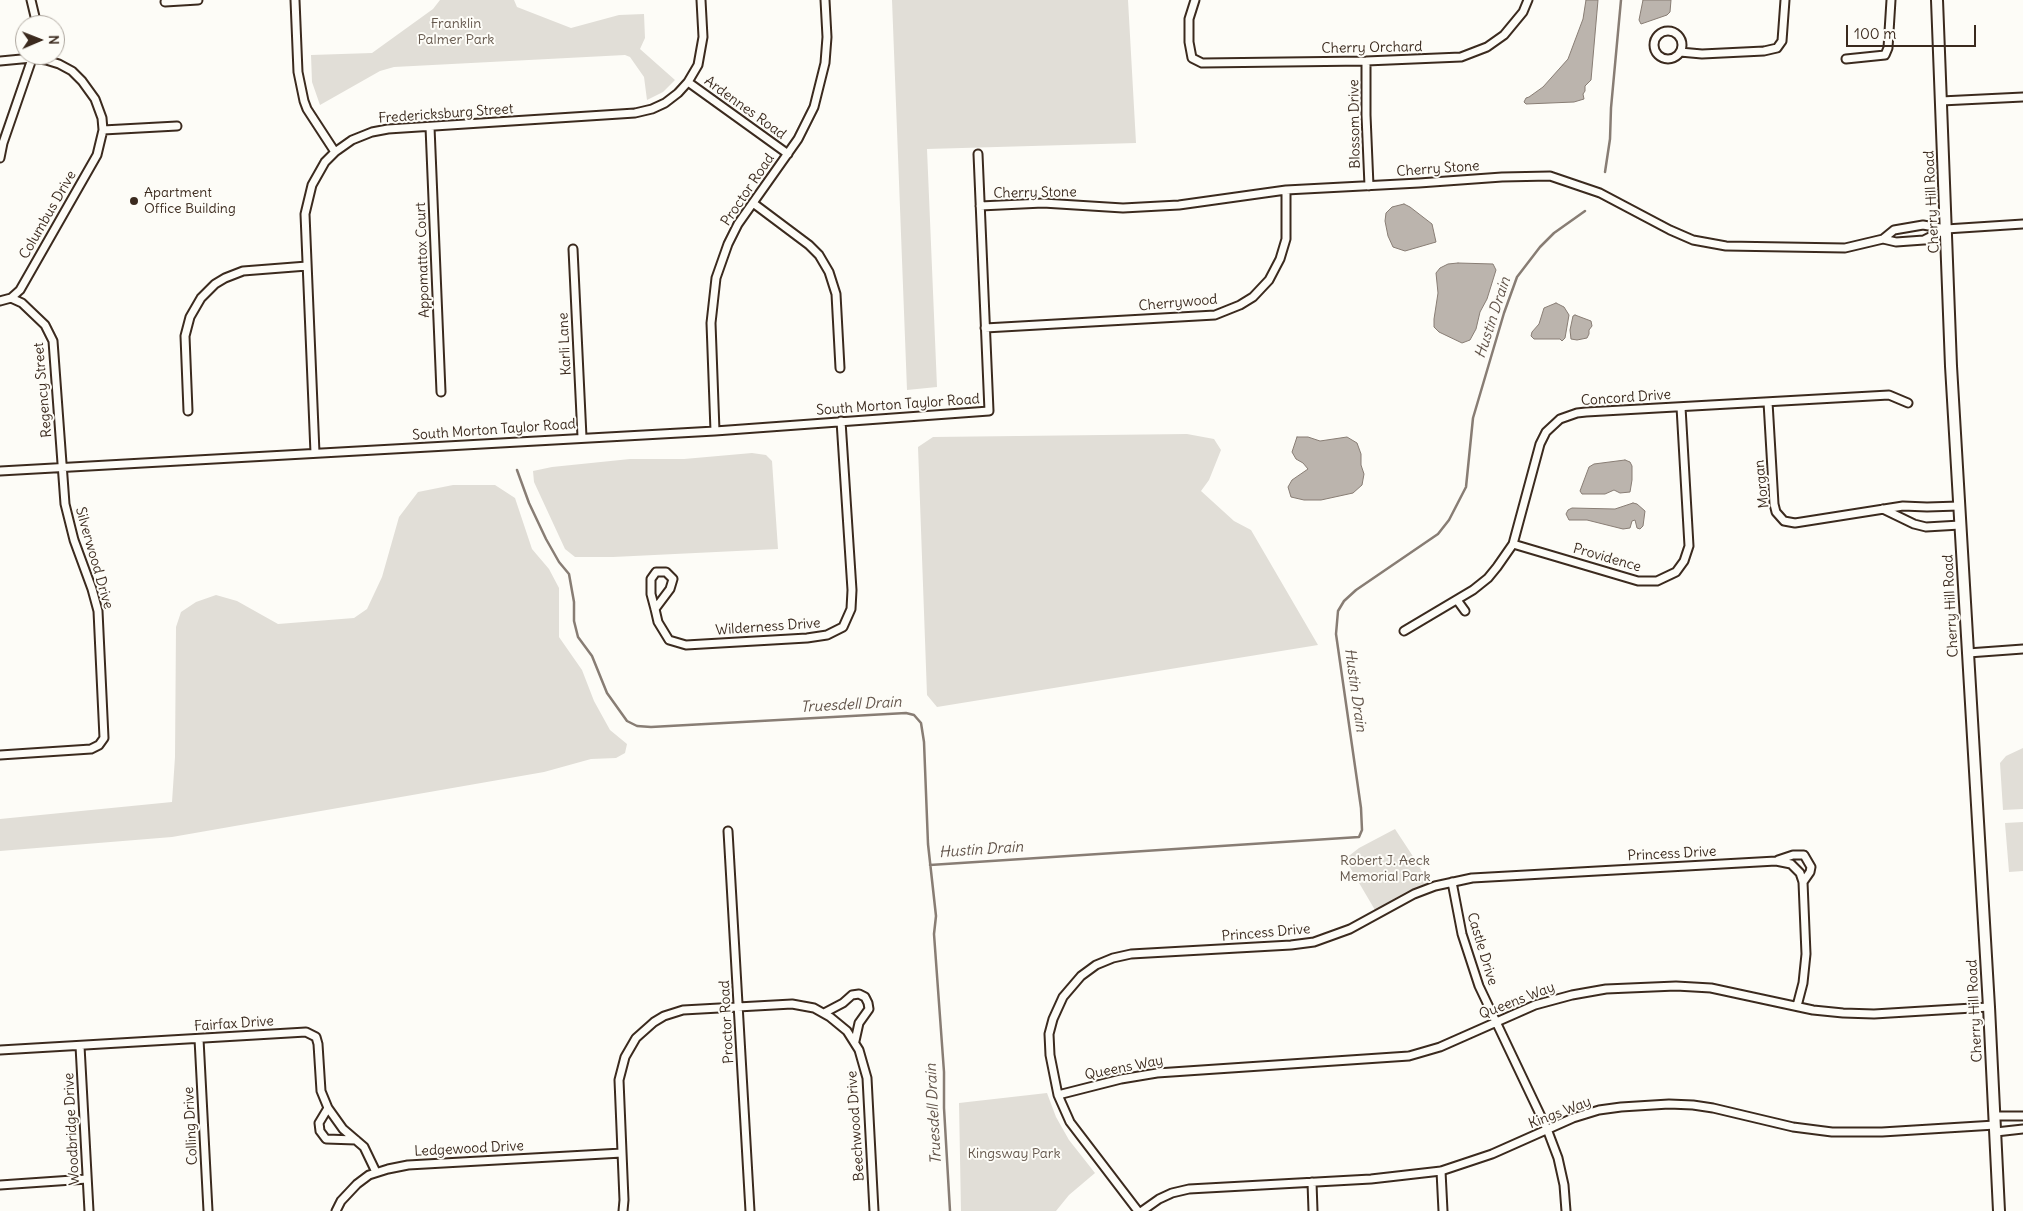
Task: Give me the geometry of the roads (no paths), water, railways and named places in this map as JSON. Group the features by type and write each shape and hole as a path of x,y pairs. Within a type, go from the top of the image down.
{"main road":[{"name":"Cherry Hill Road","path":"1938,0 1946,229 1959,506 1989,1007 1999,1211"}],"street":[{"path":"31,0 35,15"},
{"path":"165,2 198,0"},
{"path":"295,0 298,72 304,100 307,109 335,152"},
{"name":"Fredericksburg Street","path":"315,453 305,214 307,199 318,172 335,152 352,140 372,132 388,129 635,114 652,109 665,103 678,93 688,82 698,65 702,43 701,0"},
{"name":"Proctor Road","path":"715,431 710,323 713,291 720,265 738,224 788,154 809,120 823,77 827,37 825,0"},
{"name":"Cherry Orchard","path":"1195,0 1188,27 1190,53 1192,58 1202,63 1366,61 1446,58 1474,53 1486,48 1504,35 1519,17 1528,0"},
{"path":"1680,52 1682,42 1676,33 1665,31 1657,37 1655,48 1661,56 1671,58 1680,52 1702,54 1755,52 1777,48 1782,41 1785,0"},
{"path":"1846,59 1885,56 1888,48 1891,0"},
{"path":"0,61 15,59"},
{"name":"Blossom Drive","path":"1366,61 1369,186"},
{"path":"0,158 3,143 29,65"},
{"path":"61,65 72,71 82,80 98,106 103,130 177,126"},
{"name":"Ardennes Road","path":"688,82 788,154"},
{"path":"1941,101 2023,97"},
{"name":"Appomattox Court","path":"430,127 441,392"},
{"name":"Columbus Drive","path":"11,298 20,290 97,154 103,130"},
{"name":"Cherry Stone","path":"978,154 989,411"},
{"name":"Cherry Stone","path":"980,206 1043,203 1123,208 1179,205 1286,190 1502,177 1550,176 1600,193 1679,235 1714,245 1845,248 1883,239 1894,230 1923,225 1946,229"},
{"name":"Cherrywood","path":"985,328 1203,316 1215,315 1234,308 1253,297 1276,271 1286,239 1286,190"},
{"path":"753,203 809,245 830,272 836,294 840,368"},
{"path":"1946,229 2023,224"},
{"name":"Cherry Stone","path":"1883,239 1896,242 1924,240 1946,229"},
{"name":"Karli Lane","path":"573,249 582,437"},
{"path":"188,410 185,336 190,317 201,298 215,284 243,271 307,266"},
{"path":"0,301 11,298"},
{"name":"Regency Street","path":"11,298 22,303 45,324 53,341 62,468"},
{"name":"Concord Drive","path":"1404,631 1457,600 1488,578 1513,544 1540,444 1552,426 1560,419 1577,413 1889,395 1908,403"},
{"name":"Morgan","path":"1768,402 1774,504 1784,521 1795,523 1883,508"},
{"name":"Providence","path":"1513,544 1638,581 1657,581 1676,572 1684,561 1689,546 1681,407"},
{"name":"South Morton Taylor Road","path":"0,471 715,431 989,411"},
{"name":"Wilderness Drive","path":"655,609 670,589 673,579 666,572 656,572 651,579 651,594 658,622 669,640 686,645 807,638 827,636 843,627 851,609 852,590 841,421"},
{"name":"Silverwood Drive","path":"0,755 91,749 101,743 104,738 98,611 69,524 62,468"},
{"path":"1883,508 1959,506"},
{"path":"1883,508 1914,524 1926,527 1960,525"},
{"path":"1457,600 1465,611"},
{"path":"1968,654 2023,649"},
{"name":"Proctor Road","path":"728,831 750,1211"},
{"name":"Princess Drive","path":"1776,861 1793,855 1804,855 1811,867 1810,872 1802,882"},
{"name":"Princess Drive","path":"1138,1211 1070,1122 1058,1096 1050,1054 1049,1034 1058,1004 1068,989 1081,976 1096,965 1113,958 1131,954 1291,946 1314,942 1350,929 1414,894 1472,878 1776,861 1791,864 1800,873 1802,882 1806,954 1798,1006"},
{"name":"Castle Drive","path":"1452,882 1468,954 1479,986 1547,1129 1563,1176 1566,1211"},
{"name":"Queens Way","path":"1058,1096 1121,1079 1157,1073 1409,1056 1440,1047 1535,1005 1589,991 1676,986 1711,988 1828,1012 1858,1014 1989,1007"},
{"path":"824,1013 842,1004 852,995 859,994 865,997 868,1009 859,1023 854,1041"},
{"name":"Beechwood Drive","path":"623,1211 619,1080 625,1058 636,1038 654,1022 675,1012 692,1009 792,1004 814,1008 840,1023 854,1041 862,1057 867,1078 874,1211"},
{"name":"Fairfax Drive","path":"0,1050 298,1032 310,1033 316,1037 318,1044 322,1091 328,1108 343,1129 368,1152 376,1172"},
{"name":"Colling Drive","path":"199,1039 208,1211"},
{"name":"Woodbridge Drive","path":"80,1046 89,1211"},
{"name":"Kings Way","path":"1142,1211 1159,1199 1184,1190 1406,1176 1441,1171 1492,1154 1573,1118 1599,1110 1669,1104 1713,1108 1793,1127 1832,1132 1882,1132 1995,1124"},
{"path":"328,1108 319,1123 320,1130 326,1138 357,1140"},
{"path":"1995,1124 2023,1116"},
{"path":"1995,1124 2023,1130"},
{"name":"Ledgewood Drive","path":"336,1211 350,1190 369,1175 408,1165 622,1154"},
{"path":"1441,1171 1443,1211"},
{"path":"0,1185 87,1179"},
{"path":"1312,1182 1313,1211"}],"waterway":[{"name":"Hustin Drain","path":"1605,172 1610,139 1621,0"},
{"name":"Hustin Drain","path":"930,865 1359,837 1362,830 1361,808 1336,634 1338,611 1344,601 1356,590 1438,534 1449,520 1466,487 1473,418 1504,313 1517,277 1540,247 1554,233 1585,211"},
{"name":"Truesdell Drain","path":"517,470 529,503 546,539 559,562 569,574 574,602 574,621 578,637 592,656 607,693 627,721 637,726 651,727 906,713 914,715 921,723 924,742 928,844 936,916 934,934 944,1072 944,1108 950,1211"}],"place":[{"name":"Apartment Office Building","path":"134,201"}],"park label":[{"name":"Franklin Palmer Park","path":"456,32"},
{"name":"Robert J. Aeck Memorial Park","path":"1385,870"},
{"name":"Kingsway Park","path":"1014,1154"}]}
